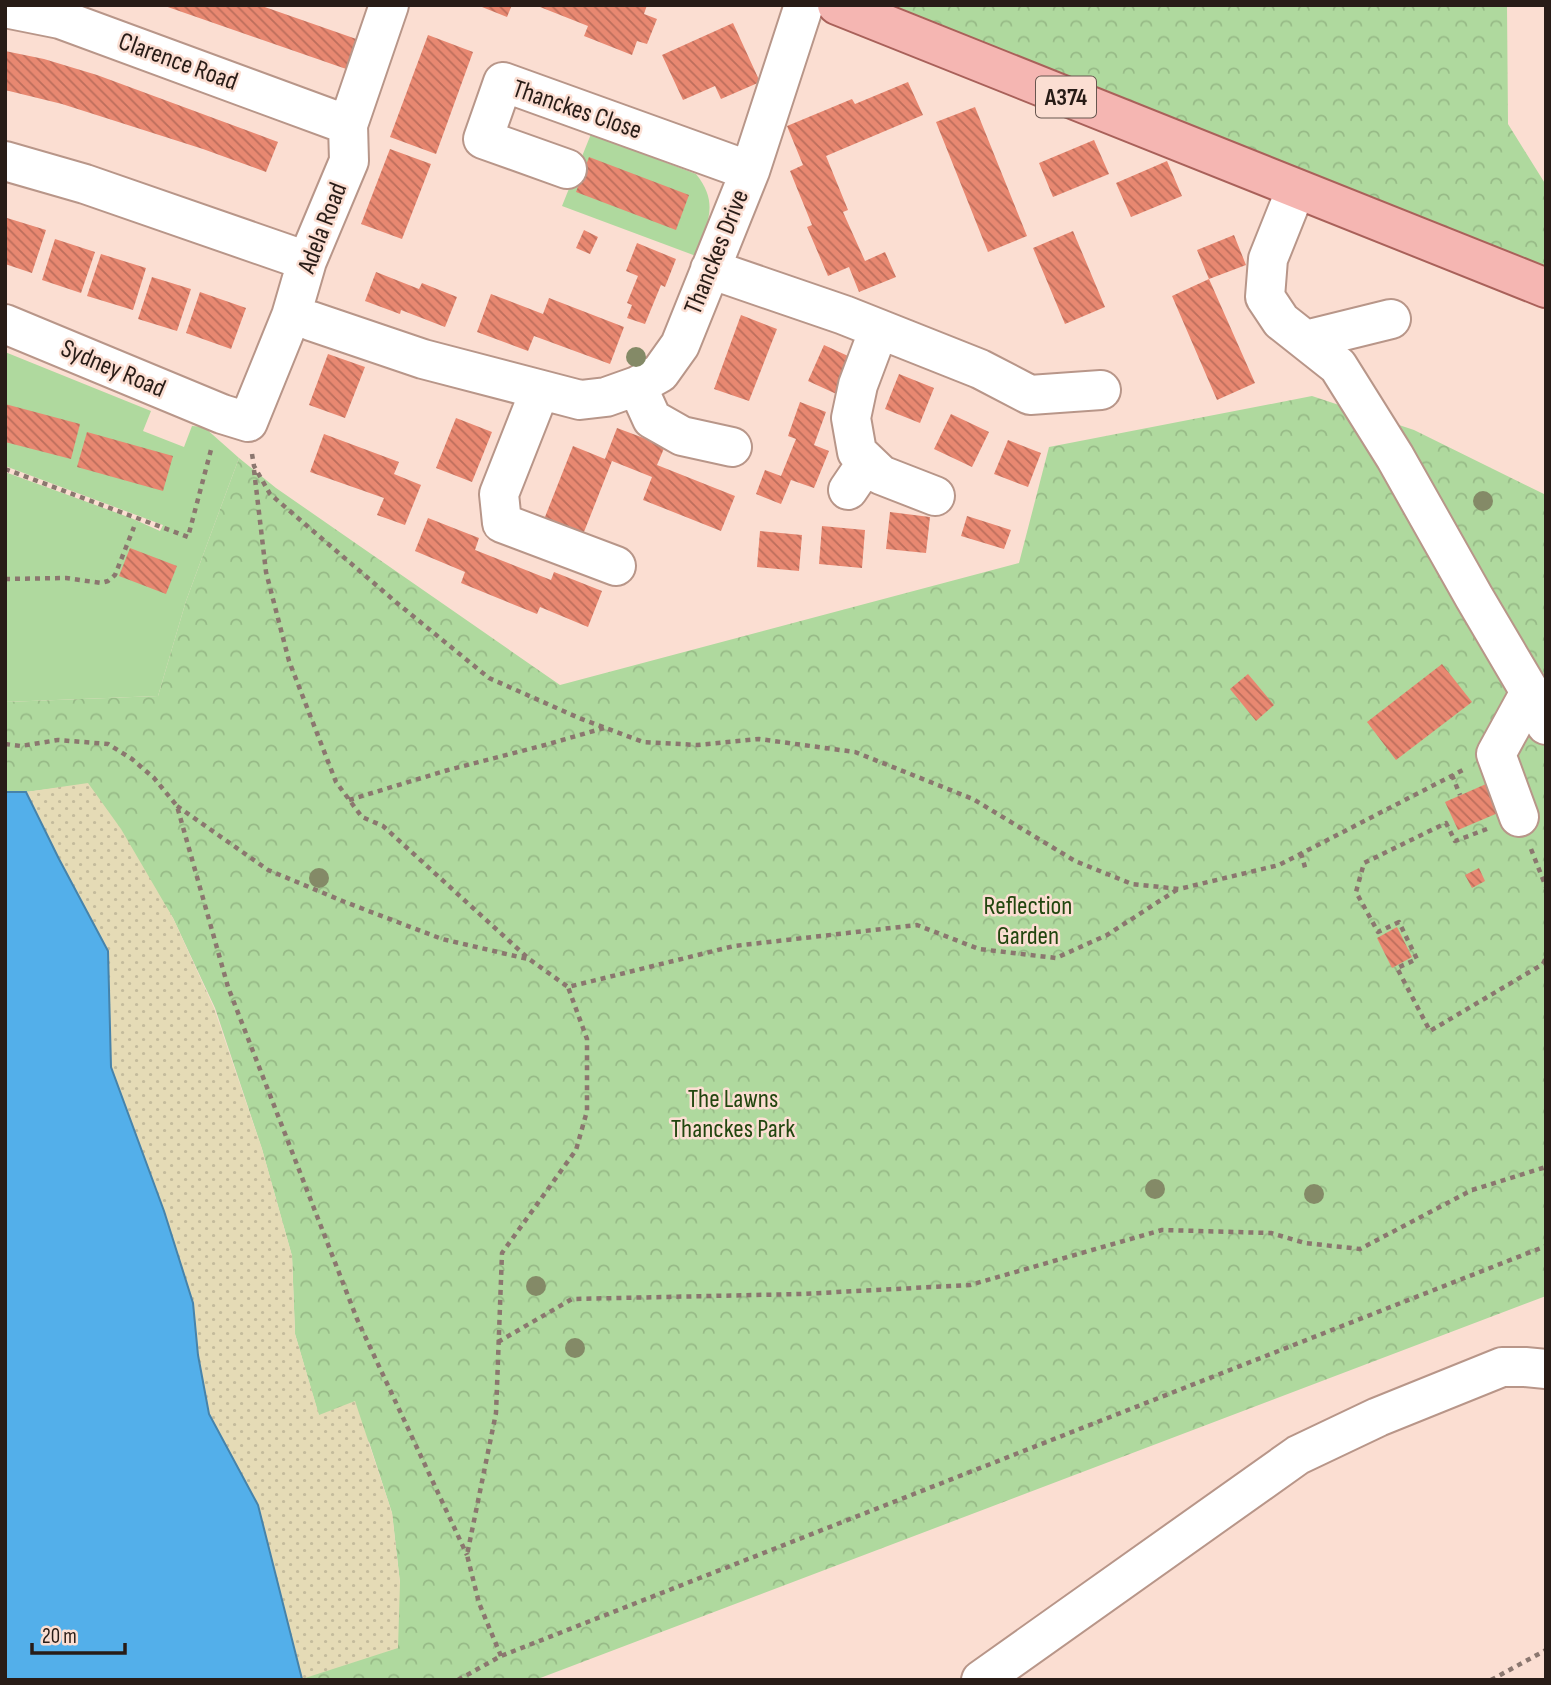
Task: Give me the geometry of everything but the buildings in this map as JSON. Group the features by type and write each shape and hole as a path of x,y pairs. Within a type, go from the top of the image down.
{"main road":[{"name":"A374","path":"837,5 1546,288"}],"street":[{"name":"Adela Road","path":"235,418 291,316 307,261 349,161 348,125 389,5"},
{"name":"Thanckes Drive","path":"311,321 423,359 580,400 606,397 637,386 660,373 680,345 750,171 804,5"},
{"name":"Clarence Road","path":"5,8 60,19 348,125"},
{"name":"Thanckes Close","path":"567,169 483,139 503,82 750,171"},
{"path":"5,161 85,184 307,261"},
{"path":"1296,189 1268,259 1265,297 1281,321 1338,366 1395,457 1538,709 1496,754 1518,817"},
{"path":"710,269 844,315 981,369 1030,395 1101,390"},
{"path":"1306,340 1391,319"},
{"name":"Sydney Road","path":"5,324 235,418"},
{"path":"879,329 858,385 851,418 858,476 881,475 935,496"},
{"path":"637,386 652,419 682,436 732,447"},
{"path":"540,390 499,494 502,523 616,566"},
{"path":"981,1680 1298,1455 1378,1417 1502,1367 1546,1369"}],"path":[{"path":"235,418 254,466 270,494 489,678 579,718 643,742 697,746 759,739 855,752 973,799 1075,861 1132,884 1179,889"},
{"path":"5,469 188,537 235,418"},
{"path":"254,466 266,572 289,661 336,782 362,817 383,827 529,959 568,987 587,1039 587,1111 576,1150 502,1253 496,1413 467,1555"},
{"path":"5,579 66,578 101,583 108,581 115,575 134,527"},
{"path":"349,800 604,727"},
{"path":"5,744 21,746 58,740 108,744 132,759 154,778 177,806 268,870 442,939 529,959"},
{"path":"568,987 734,946 917,925 979,949 1056,958 1107,934 1179,889 1279,865 1496,754"},
{"path":"1452,775 1461,795"},
{"path":"177,806 233,1000 357,1319 467,1555 479,1603 501,1656"},
{"path":"1546,887 1518,817 1455,841 1446,823 1364,863 1356,892 1378,932 1399,922 1417,959 1396,968 1430,1031 1544,964 1546,958"},
{"path":"1301,853 1307,871"},
{"path":"498,1342 572,1299 801,1294 970,1285 1162,1230 1271,1233 1305,1243 1360,1249 1472,1189 1546,1167"},
{"path":"457,1680 501,1656 1546,1246"},
{"path":"1491,1680 1546,1650"}],"green space":[{"path":"884,5 1507,5 1508,124 1546,185 1546,271"},
{"path":"591,134 696,174 708,195 709,214 696,256 562,206"},
{"path":"5,352 151,411 143,431 184,447 192,426 204,427 239,458 186,601 158,696 5,702 5,472 160,531 163,525 5,466"},
{"name":"The Lawns Thanckes Park","path":"1312,396 1414,430 1546,495 1546,1296 535,1680 302,1680 400,1583 392,1513 369,1442 319,1416 295,1334 292,1256 262,1149 215,1008 173,918 88,784 5,792 5,702 158,696 186,601 239,458 276,488 560,685 1019,563 1049,447"}],"sand":[{"path":"88,783 121,829 173,918 214,1008 262,1149 292,1256 295,1334 319,1415 355,1401 392,1513 400,1583 398,1648 302,1679 258,1505 209,1414 198,1355 193,1303 164,1211 111,1067 108,951 26,792"}],"water":[{"path":"5,792 26,792 108,951 111,1067 164,1211 193,1303 198,1355 209,1414 258,1505 302,1679 5,1680"}],"park label":[{"name":"Reflection Garden","path":"1028,920"}]}
